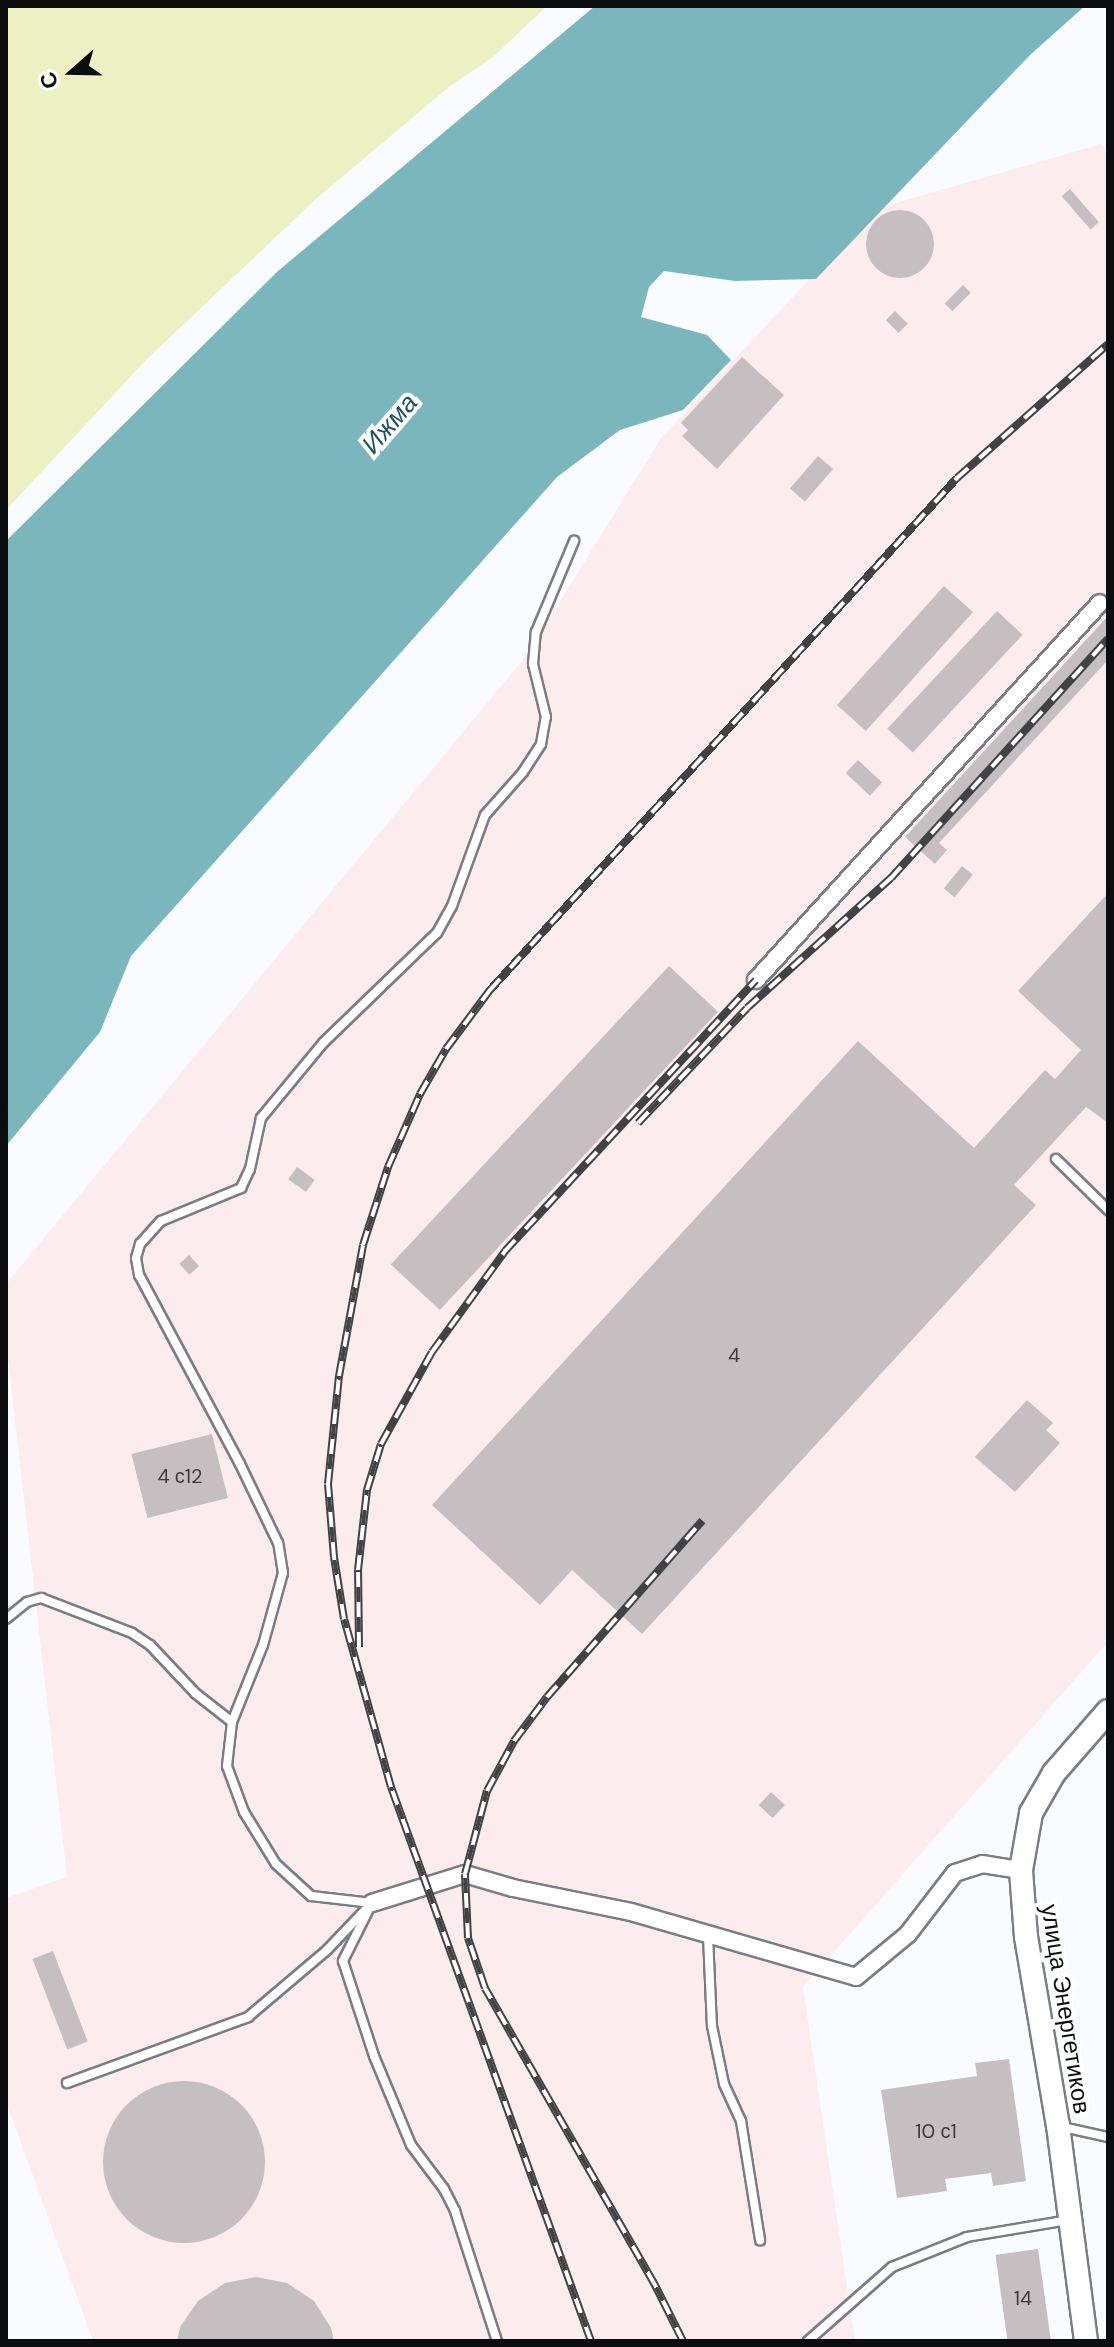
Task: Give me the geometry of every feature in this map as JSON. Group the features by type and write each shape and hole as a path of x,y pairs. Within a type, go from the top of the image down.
{"main road":[{"name":"улица Энергетиков","path":"1086,2341 1058,2126 1026,1937 1021,1870 1031,1813 1054,1773 1107,1714"}],"street":[{"path":"756,980 1100,603"},
{"path":"372,1903 465,1874 513,1888 631,1912 856,1977 908,1934 955,1873 982,1864 1021,1870"}],"lane":[{"path":"372,1903 311,1896 276,1864 244,1812 227,1766 232,1722 263,1645 283,1573 278,1543 240,1464 139,1275 136,1258 140,1244 161,1221 241,1188 250,1169 261,1118 323,1043 437,933 452,906 485,815 523,772 541,744 546,717 533,664 536,632 574,541"},
{"path":"1056,1159 1108,1210"},
{"path":"6,1619 27,1602 41,1598 55,1600 132,1633 150,1645 195,1693 232,1722"},
{"path":"67,2083 248,2017 327,1950 372,1903"},
{"path":"372,1903 343,1961 369,2044 411,2145 444,2189 455,2211 497,2341"},
{"path":"708,1936 712,2026 724,2084 741,2121 760,2240"},
{"path":"1058,2126 1108,2137"},
{"path":"808,2341 892,2267 967,2237 1070,2220"}],"shaded area":[{"path":"1101,144 1108,152 1108,1642 803,1987 855,2341 93,2341 6,2102 6,1898 67,1877 6,1341 6,1284 527,655 661,438 875,209"}],"green space":[{"path":"6,6 547,6 493,57 450,86 317,198 146,360 6,510"}],"water":[{"name":"Ижма","path":"595,6 1085,6 1030,55 816,279 735,281 664,271 649,287 641,317 707,335 731,360 683,410 620,430 557,477 131,956 100,1032 6,1146 6,541 278,271"}],"building":[{"path":"1070,189 1099,222 1091,229 1062,196"},
{"path":"893,210 907,210 919,215 929,225 934,244 929,263 919,273 907,278 893,278 881,273 871,263 866,251 866,237 871,225 881,215"},
{"path":"963,285 971,293 952,311 945,303"},
{"path":"895,311 908,324 899,333 886,320"},
{"path":"742,357 784,395 717,469 682,436 688,430 681,423"},
{"path":"818,456 833,469 805,502 790,488"},
{"path":"944,586 973,612 866,731 837,705"},
{"path":"997,611 1023,635 913,753 887,729"},
{"path":"1108,616 1108,660 939,843 947,850 935,864 905,837"},
{"path":"858,760 882,783 870,796 846,773"},
{"path":"962,866 973,875 955,897 944,889"},
{"path":"1108,893 1108,1123 1086,1107 1014,1185 1036,1205 642,1634 572,1570 540,1605 432,1505 858,1041 974,1148 1045,1070 1055,1079 1081,1050 1018,991"},
{"path":"669,966 718,1012 440,1310 391,1264"},
{"path":"297,1167 315,1180 306,1192 288,1179"},
{"path":"189,1255 199,1266 189,1275 179,1264"},
{"path":"1027,1400 1053,1423 1046,1430 1060,1443 1015,1492 975,1457"},
{"path":"212,1434 228,1498 147,1518 131,1454"},
{"path":"771,1792 785,1805 773,1818 759,1805"},
{"path":"53,1951 88,2042 67,2049 32,1959"},
{"path":"1009,2059 1026,2181 993,2186 991,2173 945,2179 947,2191 897,2198 881,2090 977,2076 975,2063"},
{"path":"184,2081 215,2087 241,2105 259,2131 265,2162 259,2193 241,2219 215,2237 184,2243 153,2237 127,2219 109,2193 103,2162 109,2131 127,2105 153,2087"},
{"path":"1038,2249 1051,2341 1008,2341 995,2255"},
{"path":"256,2277 287,2283 314,2301 331,2328 334,2341 177,2341 180,2327 198,2301 225,2283"}],"railway":[{"path":"591,2341 391,1787 344,1619 334,1557 328,1484 339,1376 363,1245 388,1167 420,1094 446,1049 490,990 957,478 1108,344"},
{"path":"638,1123 747,1008 891,878 1108,639"},
{"path":"359,1647 358,1570 367,1490 381,1444 432,1352 505,1251 756,980"},
{"path":"683,2341 655,2285 485,1988 468,1938 465,1874 487,1791 514,1741 547,1697 702,1521"}]}
